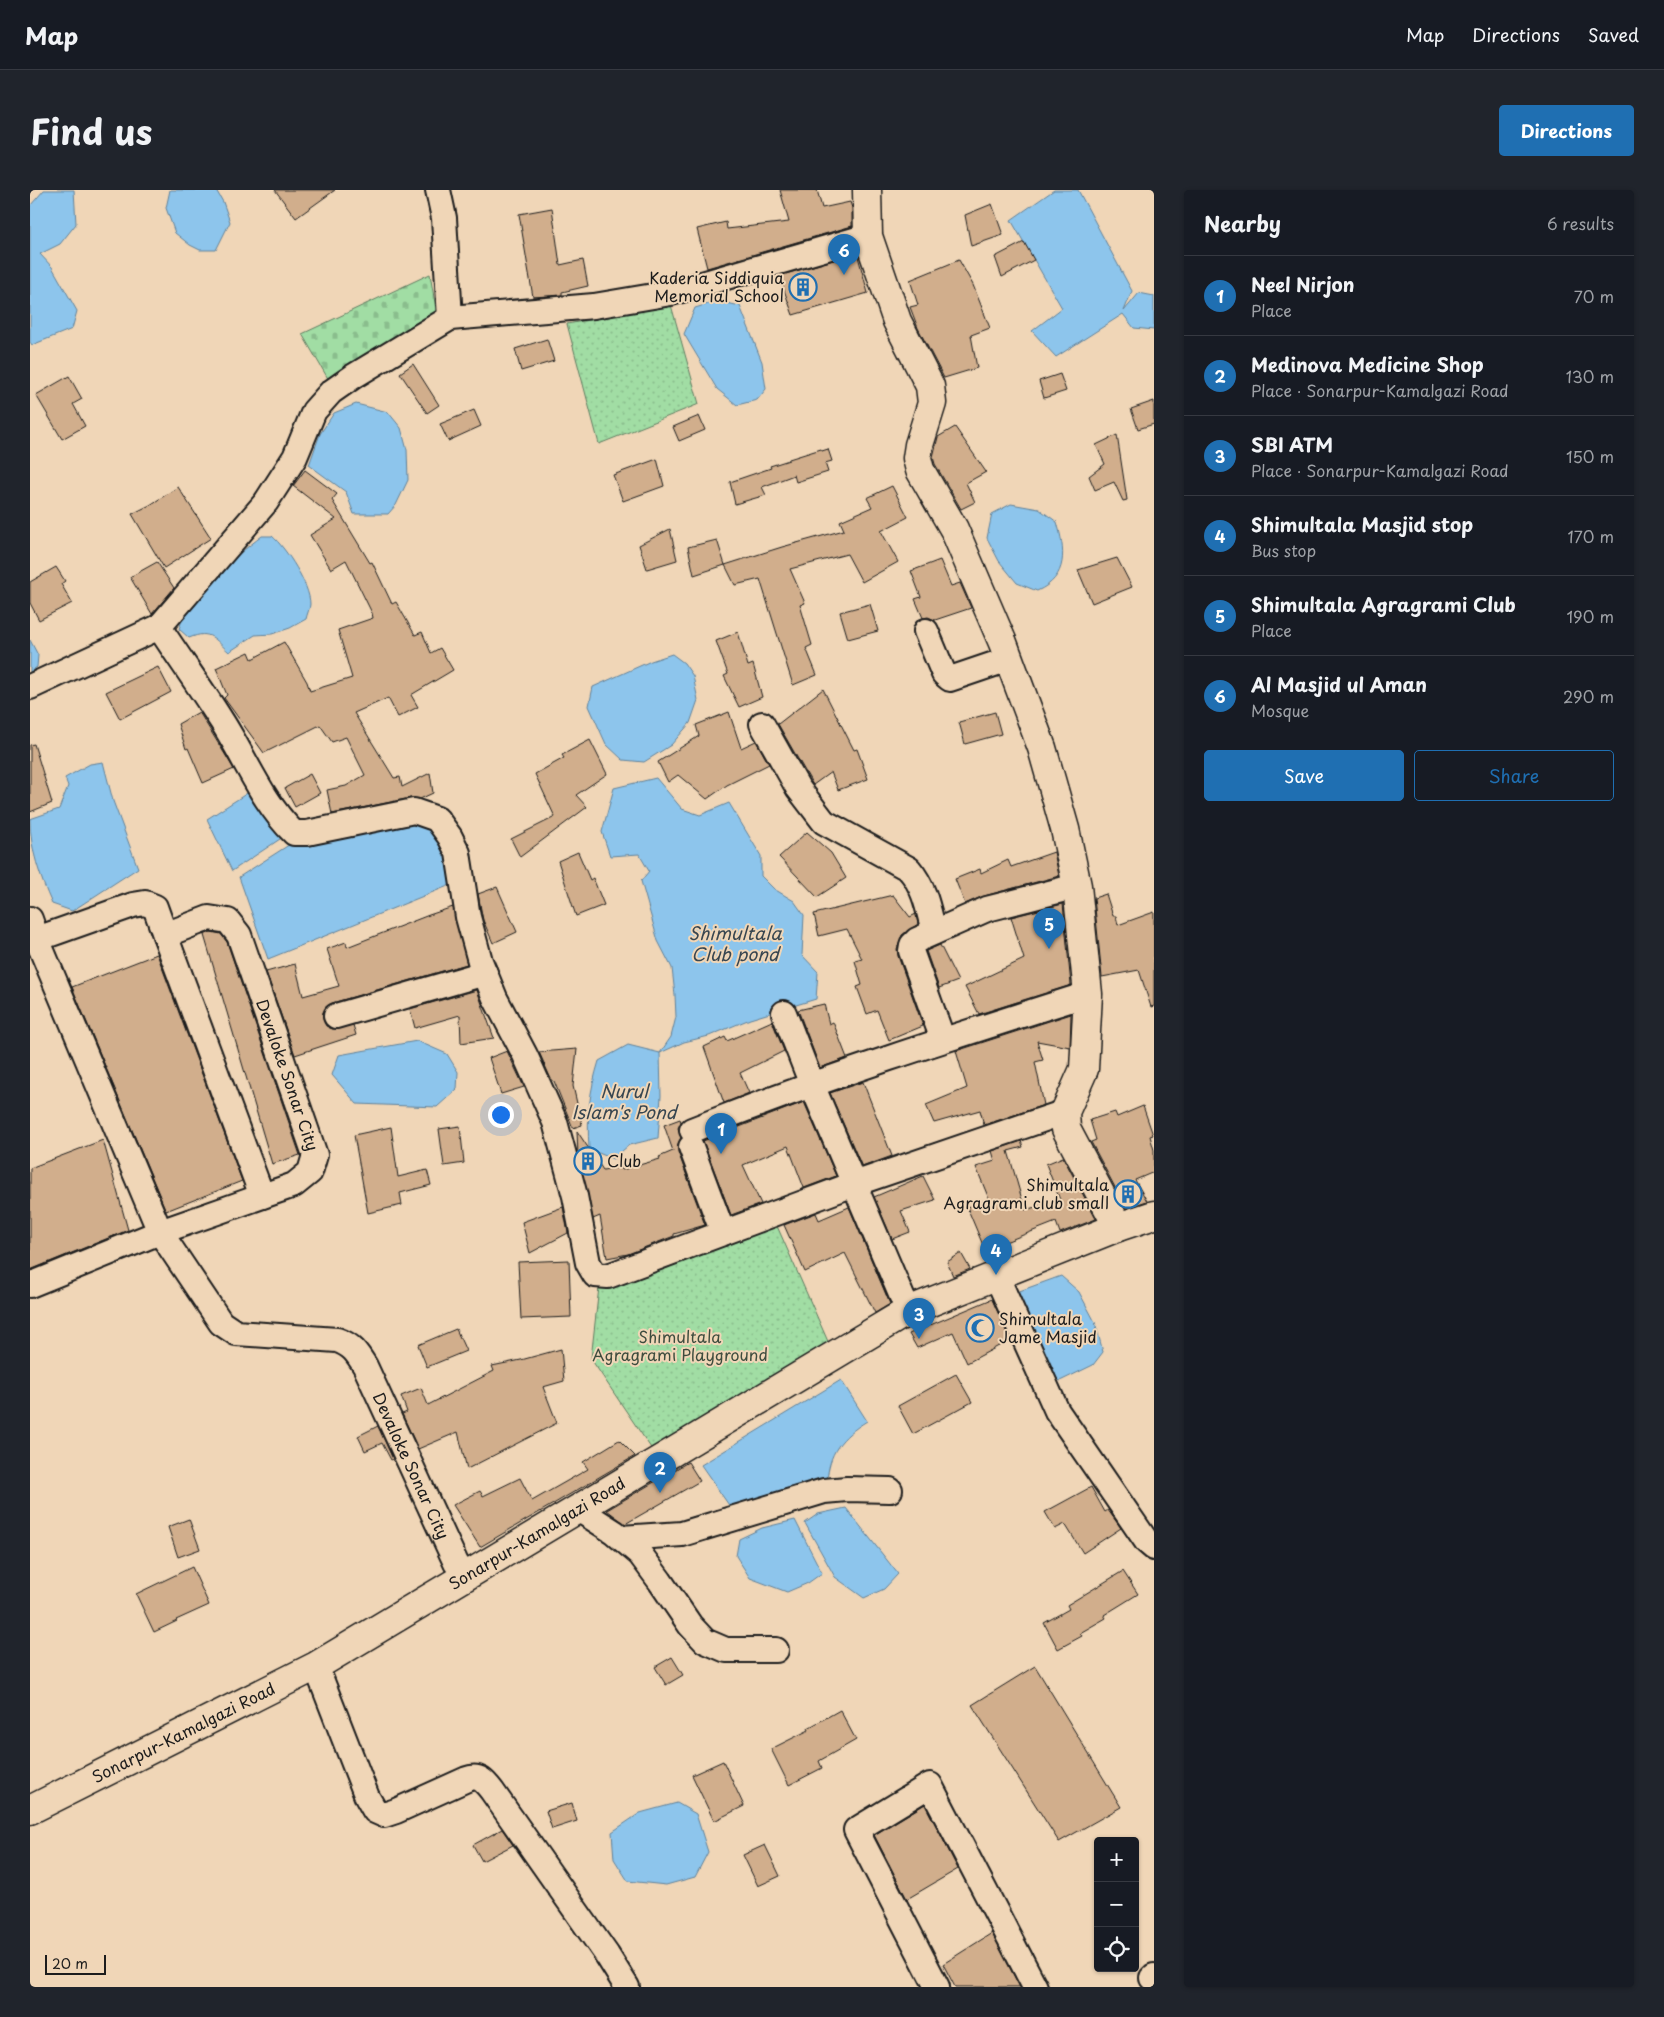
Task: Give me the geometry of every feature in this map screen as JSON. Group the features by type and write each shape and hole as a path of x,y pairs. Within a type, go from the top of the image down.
{"main road":[{"path":"867,190 868,236 897,321 930,386 932,403 917,458 920,470 954,529 1009,659 1042,748 1065,829 1077,886 1088,994 1084,1070 1065,1112 1066,1129 1118,1227"},
{"name":"Sonarpur-Kamalgazi Road","path":"30,1810 316,1666 908,1311 1118,1227 1154,1215"}],"street":[{"path":"438,190 444,218 450,318"},
{"path":"30,687 159,627 266,502 295,457 314,411 331,392 450,318 594,306 671,293 868,236"},
{"path":"159,627 221,720 271,804 285,825 294,834 414,811 437,819 458,853 468,916 485,973 495,998 525,1055 555,1122 575,1196 588,1263 595,1275 608,1276 854,1184 1065,1112"},
{"path":"926,631 944,674 950,679 1009,659"},
{"path":"762,724 798,788 824,822 909,869 924,891 934,932"},
{"path":"943,1040 911,951 917,940 987,909 1077,886"},
{"path":"30,1285 160,1232 33,929 133,905 145,903 155,907 262,1196"},
{"name":"Devaloke Sonar City","path":"164,935 209,918 228,921 239,934 315,1154 310,1172 294,1185 160,1232 221,1324 236,1333 337,1340 348,1344 356,1351 365,1366 456,1562 465,1576"},
{"path":"336,1016 485,973"},
{"path":"723,1233 692,1139 774,1097 1088,994"},
{"path":"784,1013 812,1085 908,1311"},
{"path":"996,1275 1057,1411 1147,1542 1154,1548"},
{"path":"621,1538 682,1534 824,1491 847,1488 890,1490"},
{"path":"578,1509 621,1538 640,1554 690,1625 705,1641 726,1650 776,1650"},
{"path":"316,1666 367,1797 376,1811 384,1815 396,1812 467,1778 473,1776 479,1778 492,1791 607,1955 627,1987"},
{"path":"937,1987 856,1830 930,1785 1035,1987"}],"green space":[{"path":"430,274 437,315 330,382 302,334"},
{"path":"671,305 699,404 599,444 567,324"},
{"name":"Shimultala Agragrami Playground","path":"777,1226 830,1346 655,1454 591,1359 599,1287 621,1285"}],"water":[{"path":"44,190 74,190 76,224 60,244 40,254 52,267 77,311 72,329 32,345 30,342 30,206"},
{"path":"170,190 216,190 223,202 230,222 216,250 200,250 175,233 166,208"},
{"path":"1054,190 1078,190 1132,291 1124,311 1139,293 1154,296 1154,330 1134,328 1123,314 1056,357 1032,331 1062,308 1011,220"},
{"path":"718,301 740,306 762,362 766,389 757,400 737,405 717,389 684,334 695,308"},
{"path":"356,404 388,412 401,428 407,450 408,480 396,505 388,514 354,514 346,492 309,465 320,434 334,413"},
{"path":"1011,504 1039,509 1057,522 1063,552 1060,570 1055,578 1037,591 1017,583 999,561 987,538 992,514"},
{"path":"262,536 272,536 278,542 302,577 310,604 306,619 290,628 272,634 255,635 229,652 216,639 207,635 196,635 189,638 179,629 192,602 213,577"},
{"path":"30,640 38,655 37,667 30,672"},
{"path":"672,654 684,663 693,676 698,700 690,723 671,745 644,762 623,760 606,744 589,706 593,687 651,661"},
{"path":"103,762 113,801 138,868 72,911 52,904 36,863 30,819 59,809 68,786 65,778 90,764"},
{"name":"Shimultala Club pond","path":"656,778 682,809 700,815 729,803 761,856 761,876 774,889 794,901 804,915 802,955 818,972 816,999 750,1019 709,1036 684,1042 660,1053 671,1037 676,1017 675,995 672,968 658,941 641,881 649,871 639,854 610,856 602,832 614,788"},
{"path":"252,790 283,837 232,871 207,819"},
{"path":"424,814 442,833 453,884 268,959 239,877 295,841"},
{"path":"417,1041 447,1054 458,1072 457,1089 437,1107 357,1104 332,1075 339,1055"},
{"name":"Nurul Islam's Pond","path":"628,1045 660,1053 661,1096 658,1138 629,1145 613,1159 589,1149 588,1125 590,1104 599,1061"},
{"path":"1061,1276 1079,1292 1095,1322 1103,1352 1093,1365 1060,1381 1049,1370 1014,1293"},
{"path":"841,1380 867,1421 850,1433 838,1447 830,1463 827,1484 733,1511 701,1465"},
{"path":"846,1508 898,1574 884,1589 864,1598 835,1577 805,1523 818,1514"},
{"path":"795,1520 822,1573 808,1583 787,1592 750,1578 736,1556 739,1539 762,1528"},
{"path":"677,1803 696,1814 708,1852 695,1877 666,1885 628,1881 614,1859 612,1832 640,1813"}],"building":[{"path":"275,190 335,190 296,218"},
{"path":"780,190 817,190 822,208 850,202 852,226 707,268 697,229 726,222 727,229 789,222"},
{"path":"992,204 1003,235 971,246 965,215"},
{"path":"552,208 560,265 583,260 588,286 562,292 562,295 533,297 519,214"},
{"path":"1024,242 1034,260 1002,277 995,257"},
{"path":"857,253 868,293 793,315 779,276"},
{"path":"959,260 973,285 990,328 971,335 977,368 944,378 918,328 910,307 918,305 910,280"},
{"path":"547,339 554,361 521,371 515,349"},
{"path":"413,364 439,405 427,413 400,373"},
{"path":"1060,374 1066,391 1044,398 1039,381"},
{"path":"69,376 82,399 73,404 85,426 62,439 36,395"},
{"path":"1154,401 1154,424 1138,429 1131,409"},
{"path":"474,410 481,426 448,441 440,424"},
{"path":"699,416 705,430 679,441 673,427"},
{"path":"955,427 986,472 966,483 975,502 961,509 935,464 933,457 938,437"},
{"path":"1117,435 1127,500 1123,501 1114,482 1095,490 1089,476 1105,464 1096,445"},
{"path":"821,449 822,451 828,449 832,461 825,463 828,472 796,482 794,475 762,487 766,495 735,504 730,482 771,468 770,466 789,459"},
{"path":"657,459 664,486 623,501 613,475"},
{"path":"305,470 337,494 332,500 370,563 372,562 392,604 396,602 415,635 422,632 431,653 440,648 453,670 411,695 418,707 398,717 388,698 354,713 394,778 400,777 402,787 430,773 433,793 420,799 411,798 332,814 327,790 346,786 365,775 346,737 332,742 320,725 264,753 224,698 227,695 216,668 249,652 252,659 284,642 307,682 310,691 352,678 338,630 373,618 372,613 346,560 331,569 310,535 336,519 293,486"},
{"path":"892,486 908,517 881,531 898,562 862,582 847,554 790,569 805,603 800,605 812,645 806,648 817,675 793,685 760,579 735,585 725,565 844,530 840,521 872,507 867,498"},
{"path":"178,487 211,538 164,568 132,514"},
{"path":"670,529 677,560 647,569 639,545"},
{"path":"717,540 725,565 694,575 688,547"},
{"path":"1117,558 1132,587 1092,603 1078,570"},
{"path":"940,560 951,586 960,583 971,608 935,620 928,617 923,618 915,599 921,597 911,571"},
{"path":"157,562 174,588 152,614 130,577"},
{"path":"56,567 65,581 61,584 72,603 39,620 30,603 30,582"},
{"path":"870,604 878,631 848,639 840,612"},
{"path":"738,632 748,666 753,664 762,697 739,707 724,676 728,674 716,641"},
{"path":"158,667 171,692 120,719 106,692"},
{"path":"823,689 854,750 857,749 868,779 838,790 831,772 813,785 778,724"},
{"path":"199,712 234,769 203,783 188,748 186,749 178,724"},
{"path":"729,712 741,748 756,741 769,764 727,785 707,799 678,775 668,782 658,762 699,736 696,725"},
{"path":"995,712 1001,734 965,744 959,722"},
{"path":"590,740 607,774 576,795 587,807 520,857 511,839 555,817 535,774 564,758 562,755"},
{"path":"34,744 52,803 30,812 30,745"},
{"path":"310,774 320,793 295,807 285,788"},
{"path":"807,832 831,853 846,878 817,897 779,857"},
{"path":"578,852 590,880 593,878 604,905 576,916 558,861"},
{"path":"1054,852 1059,876 984,896 965,904 955,879 980,869 981,873 1008,860 1011,867"},
{"path":"497,887 517,932 493,943 483,920 478,894"},
{"path":"1106,894 1118,925 1154,912 1154,1006 1151,1007 1139,970 1102,977 1094,898"},
{"path":"893,895 910,917 916,914 918,924 902,935 897,949 923,1026 889,1040 877,1010 867,1014 857,987 862,985 855,961 862,959 847,929 819,936 814,914"},
{"path":"1063,904 1071,985 979,1014 965,987 1024,959 1011,917"},
{"path":"453,907 467,964 332,1003 326,1007 323,1013 326,1026 333,1029 353,1025 356,1035 295,1055 266,972 295,964 303,996 339,986 327,949 346,942 347,947"},
{"path":"211,932 221,934 227,942 300,1155 272,1164 204,935"},
{"path":"940,945 958,981 939,988 926,951"},
{"path":"157,954 242,1181 166,1211 72,987"},
{"path":"477,990 494,1038 461,1043 460,1015 415,1028 410,1009"},
{"path":"824,1004 829,1024 833,1022 847,1058 820,1068 798,1010"},
{"path":"1071,1014 1070,1047 1037,1041 1043,1060 1035,1062 1044,1105 984,1125 980,1110 934,1123 926,1105 967,1088 956,1051"},
{"path":"772,1021 784,1051 740,1073 749,1093 724,1103 704,1047 725,1037 727,1041"},
{"path":"577,1049 573,1086 582,1125 573,1128 554,1081 551,1079 539,1052"},
{"path":"507,1051 524,1087 501,1094 489,1058"},
{"path":"863,1082 892,1156 862,1167 830,1093"},
{"path":"804,1102 836,1176 804,1188 788,1146 743,1165 761,1204 731,1215 703,1141"},
{"path":"1143,1106 1153,1135 1150,1136 1154,1150 1154,1172 1135,1180 1147,1201 1126,1208 1091,1142 1096,1140 1090,1120 1115,1112 1117,1117"},
{"path":"680,1119 681,1122 678,1128 681,1138 678,1144 678,1152 705,1225 674,1234 674,1236 628,1254 607,1258 600,1216 593,1219 578,1156 577,1131 603,1170 621,1167 622,1170 660,1159 659,1157 673,1151 664,1125"},
{"path":"460,1126 464,1163 444,1166 439,1129"},
{"path":"391,1127 398,1177 427,1170 431,1185 400,1193 402,1205 368,1213 354,1135"},
{"path":"103,1140 128,1230 30,1270 30,1168"},
{"path":"1021,1141 1023,1147 1008,1151 1025,1210 1060,1200 1046,1164 1063,1157 1096,1219 1060,1233 1056,1222 985,1250 967,1207 989,1199 976,1167 995,1161 992,1151"},
{"path":"923,1176 935,1200 901,1211 910,1232 892,1239 874,1197"},
{"path":"563,1207 568,1233 530,1253 522,1222"},
{"path":"849,1207 890,1304 875,1313 845,1253 805,1272 784,1225 816,1213 819,1220"},
{"path":"961,1253 970,1269 953,1276 947,1262"},
{"path":"569,1260 571,1317 521,1319 518,1262"},
{"name":"Shimultala Jame Masjid","path":"992,1299 1010,1340 967,1363 953,1332 917,1348 909,1334"},
{"path":"456,1329 466,1351 427,1367 418,1345"},
{"path":"561,1349 564,1381 543,1387 557,1423 467,1469 458,1432 418,1449 402,1414 407,1412 401,1396 421,1388 428,1405 494,1371 492,1366"},
{"path":"956,1374 972,1402 913,1434 898,1406"},
{"path":"378,1426 393,1459 391,1460 382,1443 365,1451 358,1436"},
{"path":"619,1440 635,1456 480,1547 453,1505 480,1491 483,1496 520,1478 532,1501 588,1469 583,1462"},
{"path":"688,1462 700,1481 625,1524 607,1510"},
{"path":"1091,1487 1105,1512 1108,1510 1121,1528 1083,1553 1065,1524 1055,1529 1045,1512"},
{"path":"189,1519 200,1549 178,1557 168,1527"},
{"path":"192,1567 209,1605 154,1632 136,1594"},
{"path":"1123,1571 1138,1594 1104,1615 1106,1618 1080,1633 1082,1636 1058,1649 1044,1623 1069,1609 1067,1605"},
{"path":"672,1657 683,1675 666,1685 655,1667"},
{"path":"1035,1666 1121,1807 1059,1842 972,1705"},
{"path":"840,1710 856,1740 819,1761 822,1768 789,1785 771,1749 809,1730 808,1728"},
{"path":"723,1761 744,1806 714,1821 692,1775"},
{"path":"572,1803 577,1821 552,1829 546,1811"},
{"path":"925,1804 958,1869 907,1899 874,1835"},
{"path":"502,1829 513,1845 482,1861 473,1845"},
{"path":"765,1845 780,1876 758,1886 743,1855"},
{"path":"992,1933 1020,1987 955,1987 943,1964"}],"place":[{"name":"Al Masjid ul Aman","path":"844,275"},
{"name":"Kaderia Siddiquia Memorial School","path":"803,287"},
{"name":"Shimultala Agragrami Club","path":"1049,949"},
{"name":"Neel Nirjon","path":"721,1154"},
{"name":"Club","path":"588,1161"},
{"name":"Shimultala Agragrami club small","path":"1128,1194"},
{"name":"Shimultala Masjid stop","path":"996,1275"},
{"name":"Shimultala Jame Masjid","path":"980,1328"},
{"name":"SBI ATM","path":"919,1339"},
{"name":"Medinova Medicine Shop","path":"660,1493"}]}
